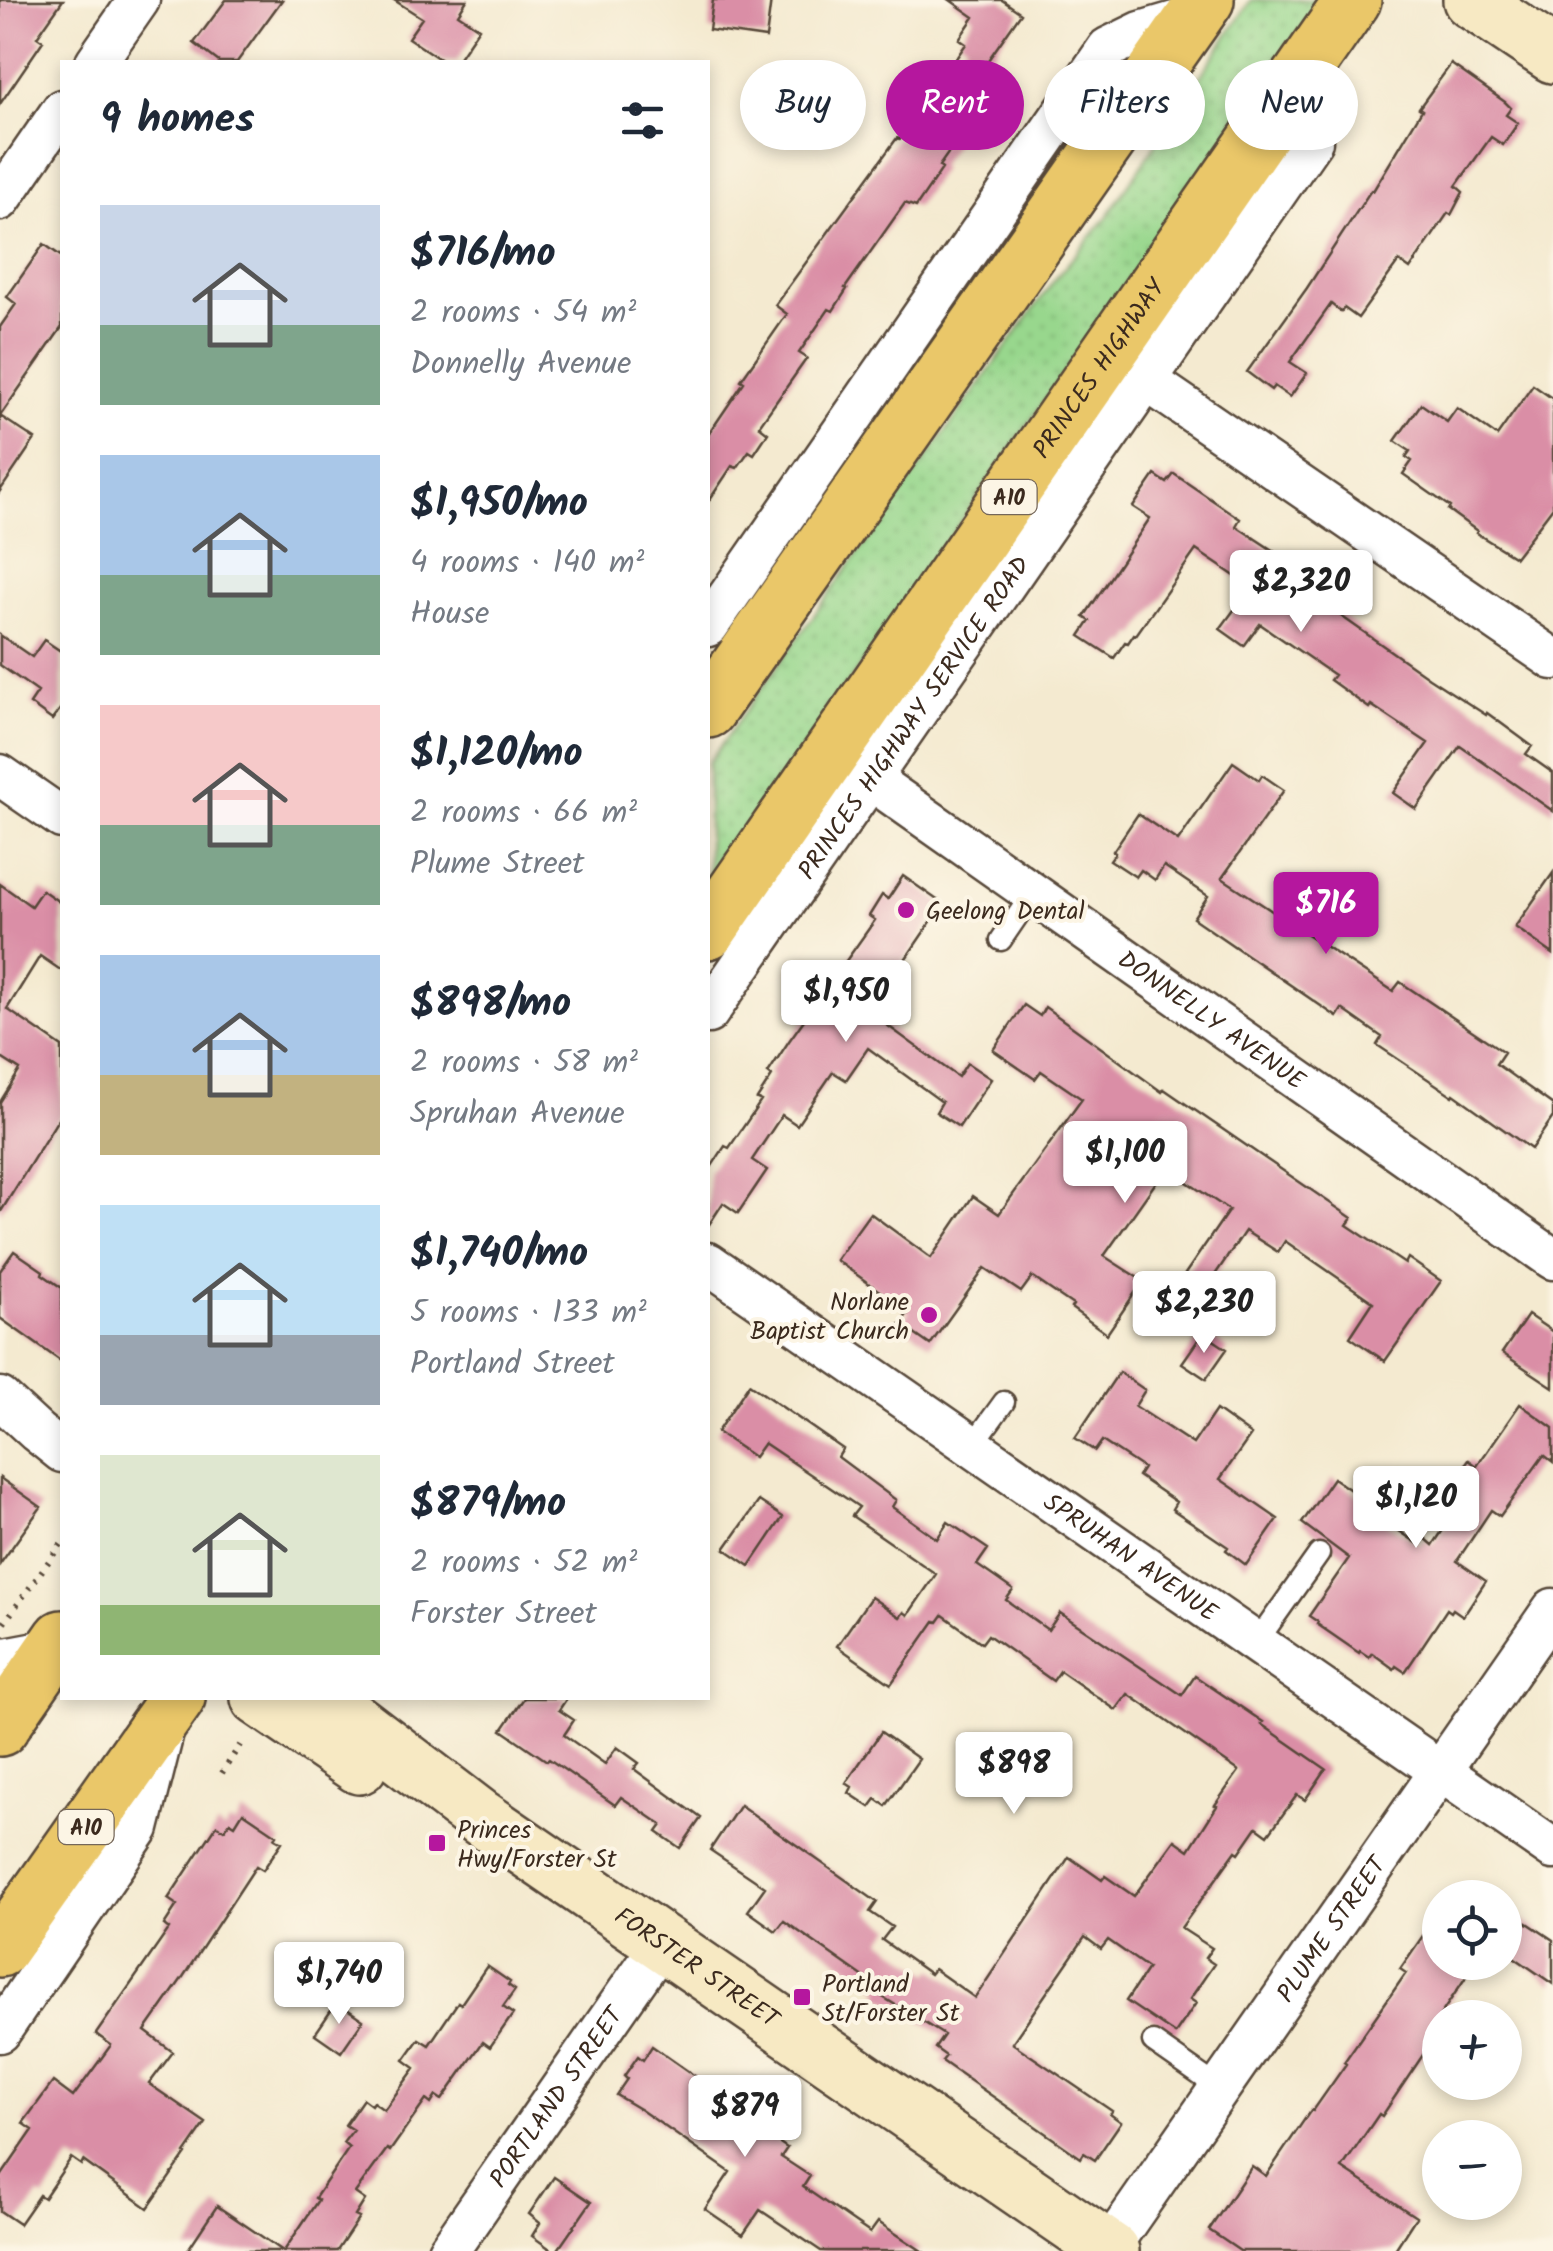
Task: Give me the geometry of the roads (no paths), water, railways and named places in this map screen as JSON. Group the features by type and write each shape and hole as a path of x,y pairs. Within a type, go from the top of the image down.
{"highway":[{"name":"PRINCES HIGHWAY","path":"1311,60 1353,0"},
{"path":"710,707 1200,8"},
{"name":"PRINCES HIGHWAY","path":"710,928 1249,150"},
{"path":"0,1728 60,1642"},
{"name":"A10","path":"0,1949 174,1702"}],"street":[{"path":"97,60 139,0"},
{"path":"1471,0 1553,56"},
{"path":"710,623 1108,48 1200,8"},
{"path":"3,188 60,113"},
{"name":"PRINCES HIGHWAY SERVICE ROAD","path":"710,1010 1306,150"},
{"path":"1146,380 1553,659"},
{"path":"0,775 60,817"},
{"name":"DONNELLY AVENUE","path":"870,779 1553,1259"},
{"name":"SPRUHAN AVENUE","path":"710,1264 1553,1849"},
{"path":"0,1381 60,1417"},
{"path":"0,1398 60,1450"},
{"name":"PLUME STREET","path":"1110,2250 1218,2088 1553,1609"},
{"path":"0,1660 37,1652 60,1640"},
{"name":"FORSTER STREET","path":"327,1700 481,1818 1110,2250"},
{"path":"0,2032 139,1828 174,1702"},
{"name":"FORSTER STREET","path":"250,1721 342,1755 382,1780 481,1818"},
{"name":"PORTLAND STREET","path":"448,2251 662,1943"}],"lane":[{"path":"1000,940 1033,893"},
{"path":"972,1446 1004,1402"},
{"path":"1256,1644 1319,1554"},
{"path":"1153,2042 1218,2088"}],"place":[{"name":"Geelong Dental","path":"906,910"},
{"name":"Norlane Baptist Church","path":"929,1315"},
{"name":"Princes Hwy/Forster St","path":"437,1843"},
{"name":"Portland St/Forster St","path":"802,1997"}]}
